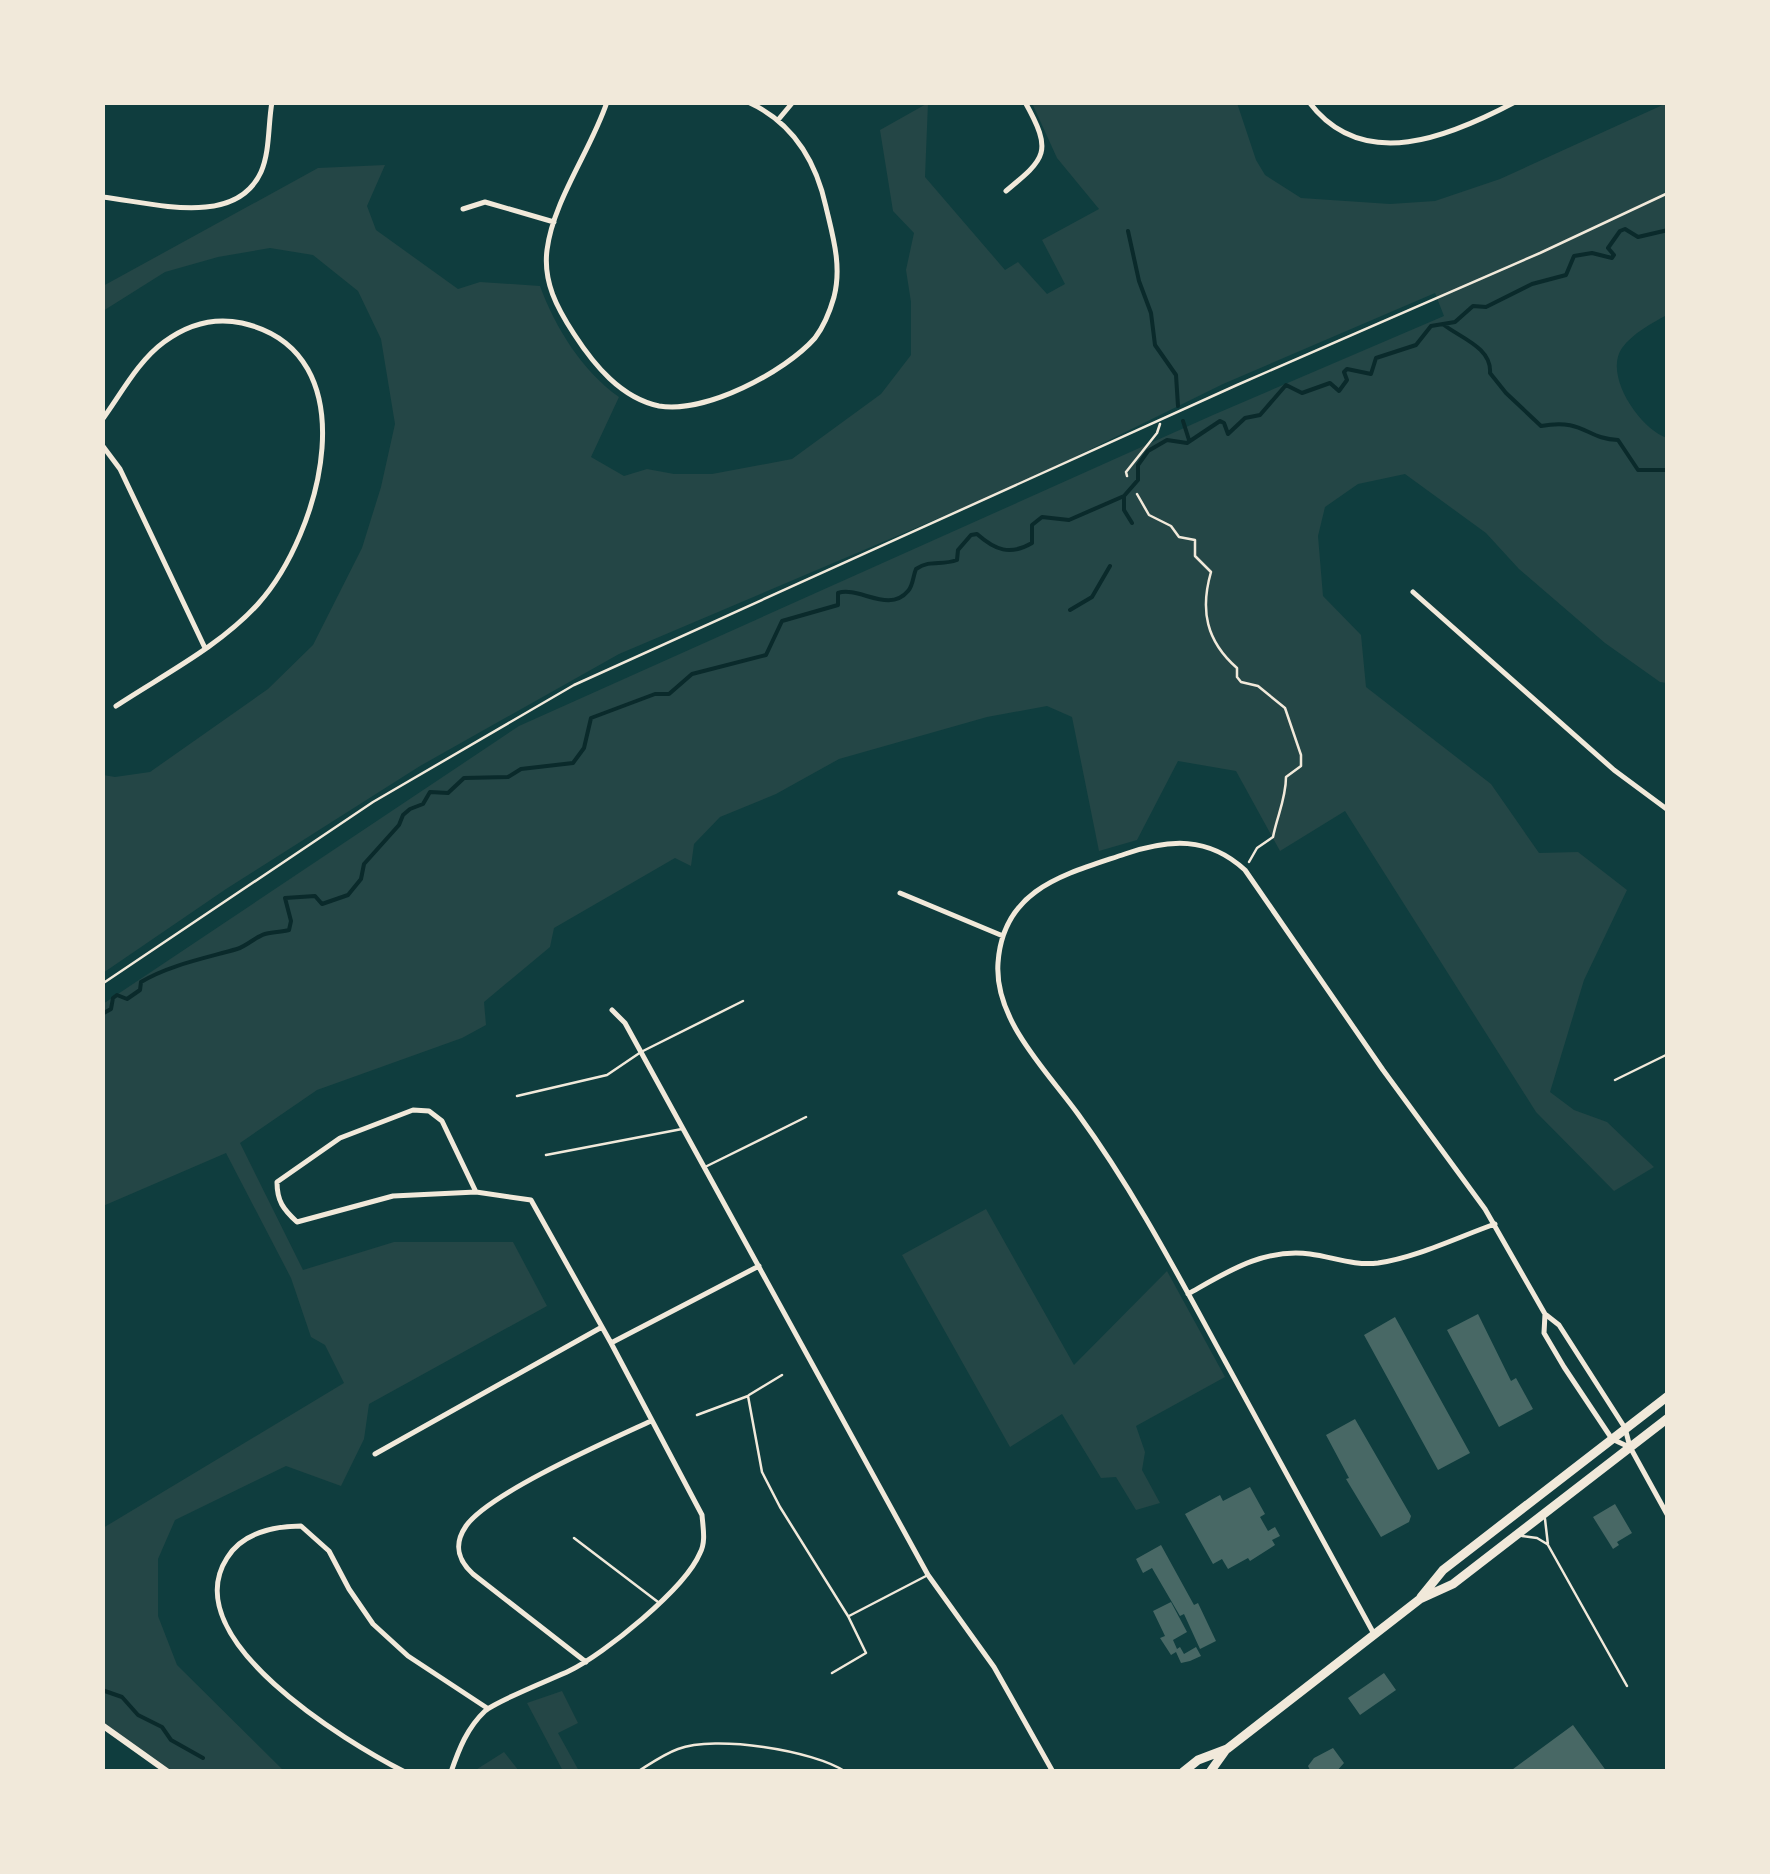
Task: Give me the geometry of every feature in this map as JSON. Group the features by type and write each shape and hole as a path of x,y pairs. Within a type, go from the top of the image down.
{"highway":[{"path":"1420,1599 1442,1570 1668,1396"},
{"path":"1184,1772 1198,1760 1227,1748 1420,1599 1453,1584 1668,1418"},
{"path":"1210,1772 1227,1748"}],"street":[{"path":"102,197 198,208 232,200 253,183 262,169 272,102"},
{"path":"607,102 554,222 546,266 552,294 584,349 626,392 658,406 692,405 732,392 766,374 806,346 823,325 834,294 837,255 820,181 800,143 778,120 748,102"},
{"path":"778,120 793,102"},
{"path":"1006,191 1038,164 1041,153 1038,129 1026,102"},
{"path":"1309,102 1341,131 1365,141 1387,143 1461,130 1514,102"},
{"path":"463,208 485,202 554,222"},
{"path":"102,420 148,356 173,336 204,322 227,320 270,330 288,345 315,383 322,409 324,443 308,515 276,582 259,604 205,648 116,706"},
{"path":"102,445 120,469 205,648"},
{"path":"1413,592 1614,770 1668,810"},
{"path":"1374,1634 1123,1179 1006,1012 997,968 1002,936 1020,906 1045,884 1148,846 1181,842 1204,845 1226,855 1244,870 1495,1224 1544,1314 1559,1324 1625,1428 1630,1447 1668,1516"},
{"path":"900,893 1002,936"},
{"path":"612,1010 625,1023 928,1575 994,1667 1052,1772"},
{"path":"451,1772 462,1740 487,1708 586,1662 686,1578 702,1550 704,1535 702,1515 612,1343 530,1200 476,1192 393,1196 297,1222 277,1197 278,1182 316,1152 340,1138 413,1110 428,1111 442,1121 476,1192"},
{"path":"1188,1294 1246,1262 1270,1254 1311,1254 1374,1264 1495,1224"},
{"path":"612,1343 759,1266"},
{"path":"1544,1314 1544,1333 1612,1439 1630,1447"},
{"path":"375,1454 602,1327"},
{"path":"586,1662 473,1574 462,1563 457,1549 467,1524 482,1511 580,1454 651,1420"},
{"path":"405,1772 307,1712 233,1638 220,1616 215,1594 218,1571 232,1549 267,1529 300,1526 329,1551 373,1624 408,1656 487,1708"},
{"path":"102,1725 168,1772"}],"lane":[{"path":"516,1096 607,1075 641,1052 742,1002"},
{"path":"1616,1080 1668,1054"},
{"path":"704,1166 806,1117"},
{"path":"546,1155 683,1128"},
{"path":"698,1415 748,1396 782,1376"},
{"path":"748,1396 762,1472 780,1508 848,1616 866,1654 832,1674"},
{"path":"1545,1513 1548,1545 1627,1686"},
{"path":"1514,1536 1531,1536 1548,1545"},
{"path":"574,1538 659,1603"},
{"path":"848,1616 928,1575"},
{"path":"637,1772 680,1748 718,1742 756,1746 846,1772"}],"path":[{"path":"102,984 373,802 574,685 1668,193"},
{"path":"1127,476 1160,423"},
{"path":"1136,494 1148,515 1171,526 1178,537 1195,540 1195,556 1211,572 1203,601 1212,638 1237,668 1240,682 1258,686 1285,708 1301,754 1301,766 1286,777 1286,798 1279,809 1273,837 1257,848 1244,870"}],"shaded area":[{"path":"928,103 925,177 1005,270 1018,262 1047,294 1065,284 1042,240 1099,209 1057,158 1032,103 1237,103 1265,175 1301,198 1390,204 1435,201 1500,179 1667,103 1667,315 1626,343 1617,359 1617,372 1636,413 1667,438 1667,683 1605,643 1519,569 1486,533 1405,474 1358,484 1325,507 1318,536 1323,596 1361,635 1366,687 1491,784 1539,853 1578,852 1627,890 1584,980 1550,1092 1574,1110 1607,1122 1654,1167 1614,1191 1536,1112 1345,811 1280,851 1236,771 1178,761 1137,840 1099,851 1072,717 1047,706 987,717 839,759 776,794 720,817 694,844 691,866 675,858 554,928 550,947 484,1002 486,1025 462,1038 317,1090 240,1143 303,1270 394,1242 513,1242 547,1306 369,1404 364,1439 341,1486 286,1466 175,1520 158,1559 158,1616 177,1665 284,1771 168,1771 103,1725 103,1528 344,1383 325,1345 311,1337 291,1278 226,1153 103,1206 103,1004 519,726 1213,415 1444,316 1435,293 1223,384 1024,482 619,654 420,766 226,889 103,973 103,775 150,772 268,689 313,645 362,548 395,424 381,339 358,291 313,255 270,248 218,257 165,272 103,311 103,286 318,168 385,165 367,206 376,230 458,289 480,282 540,286 571,347 619,397 591,457 624,476 647,469 712,474 792,459 881,394 911,355 911,302 906,270 914,233 893,211 880,130"},
{"path":"986,1209 1074,1365 1167,1271 1225,1377 1136,1426 1145,1452 1142,1470 1160,1503 1136,1510 1116,1477 1101,1478 1062,1414 1010,1447 902,1255"},
{"path":"562,1691 578,1723 558,1733 579,1771 563,1771 527,1703"},
{"path":"504,1752 519,1771 474,1771"}],"building":[{"path":"1478,1314 1511,1381 1516,1378 1533,1409 1499,1427 1447,1330"},
{"path":"1395,1317 1470,1453 1438,1470 1364,1335"},
{"path":"1355,1419 1411,1516 1409,1522 1381,1537 1346,1479 1349,1478 1326,1435"},
{"path":"1250,1487 1265,1514 1260,1517 1268,1531 1275,1527 1280,1536 1272,1540 1275,1545 1250,1561 1248,1558 1228,1569 1222,1559 1213,1564 1185,1514 1220,1495 1223,1501"},
{"path":"1615,1504 1632,1533 1613,1549 1593,1517"},
{"path":"1161,1545 1194,1605 1198,1603 1216,1641 1200,1649 1184,1614 1180,1616 1152,1568 1143,1573 1136,1559"},
{"path":"1171,1602 1187,1632 1173,1640 1177,1649 1180,1647 1184,1654 1196,1647 1201,1656 1190,1661 1181,1663 1176,1652 1171,1655 1160,1638 1165,1636 1153,1611"},
{"path":"1384,1673 1396,1690 1360,1715 1348,1698"},
{"path":"1573,1725 1607,1772 1509,1772"},
{"path":"1333,1748 1344,1763 1336,1772 1311,1772 1308,1766 1314,1758"}],"waterway":[{"path":"102,1014 111,1009 113,998 117,995 127,999 140,990 141,982 152,976 237,949 265,934 289,930 291,921 285,898 315,896 322,904 348,895 361,879 364,864 399,825 403,815 423,804 430,792 448,793 464,778 508,777 521,769 573,763 584,748 591,718 655,694 669,694 692,674 766,655 782,621 838,605 838,593 883,600 900,597 910,589 916,569 957,560 958,550 971,535 977,534 1003,549 1024,547 1032,543 1032,525 1042,517 1069,520 1124,496 1138,480 1138,465 1148,451 1167,440 1187,443 1220,421 1228,434 1245,418 1260,415 1286,385 1302,393 1330,383 1339,391 1347,380 1347,369 1371,374 1376,358 1416,345 1431,326 1455,322 1473,306 1486,307 1532,284 1566,275 1574,256 1592,253 1612,258 1608,248 1620,231 1625,229 1638,237 1668,230"},
{"path":"1128,231 1151,313 1155,345 1176,375 1178,406"},
{"path":"1444,325 1481,350 1490,373 1541,426 1567,425 1618,440 1638,470 1668,470"},
{"path":"1183,421 1189,440"},
{"path":"1124,496 1124,510 1132,523"},
{"path":"1070,610 1092,597 1110,566"},
{"path":"102,1690 122,1697 138,1715 162,1727 171,1740 203,1758"}]}
